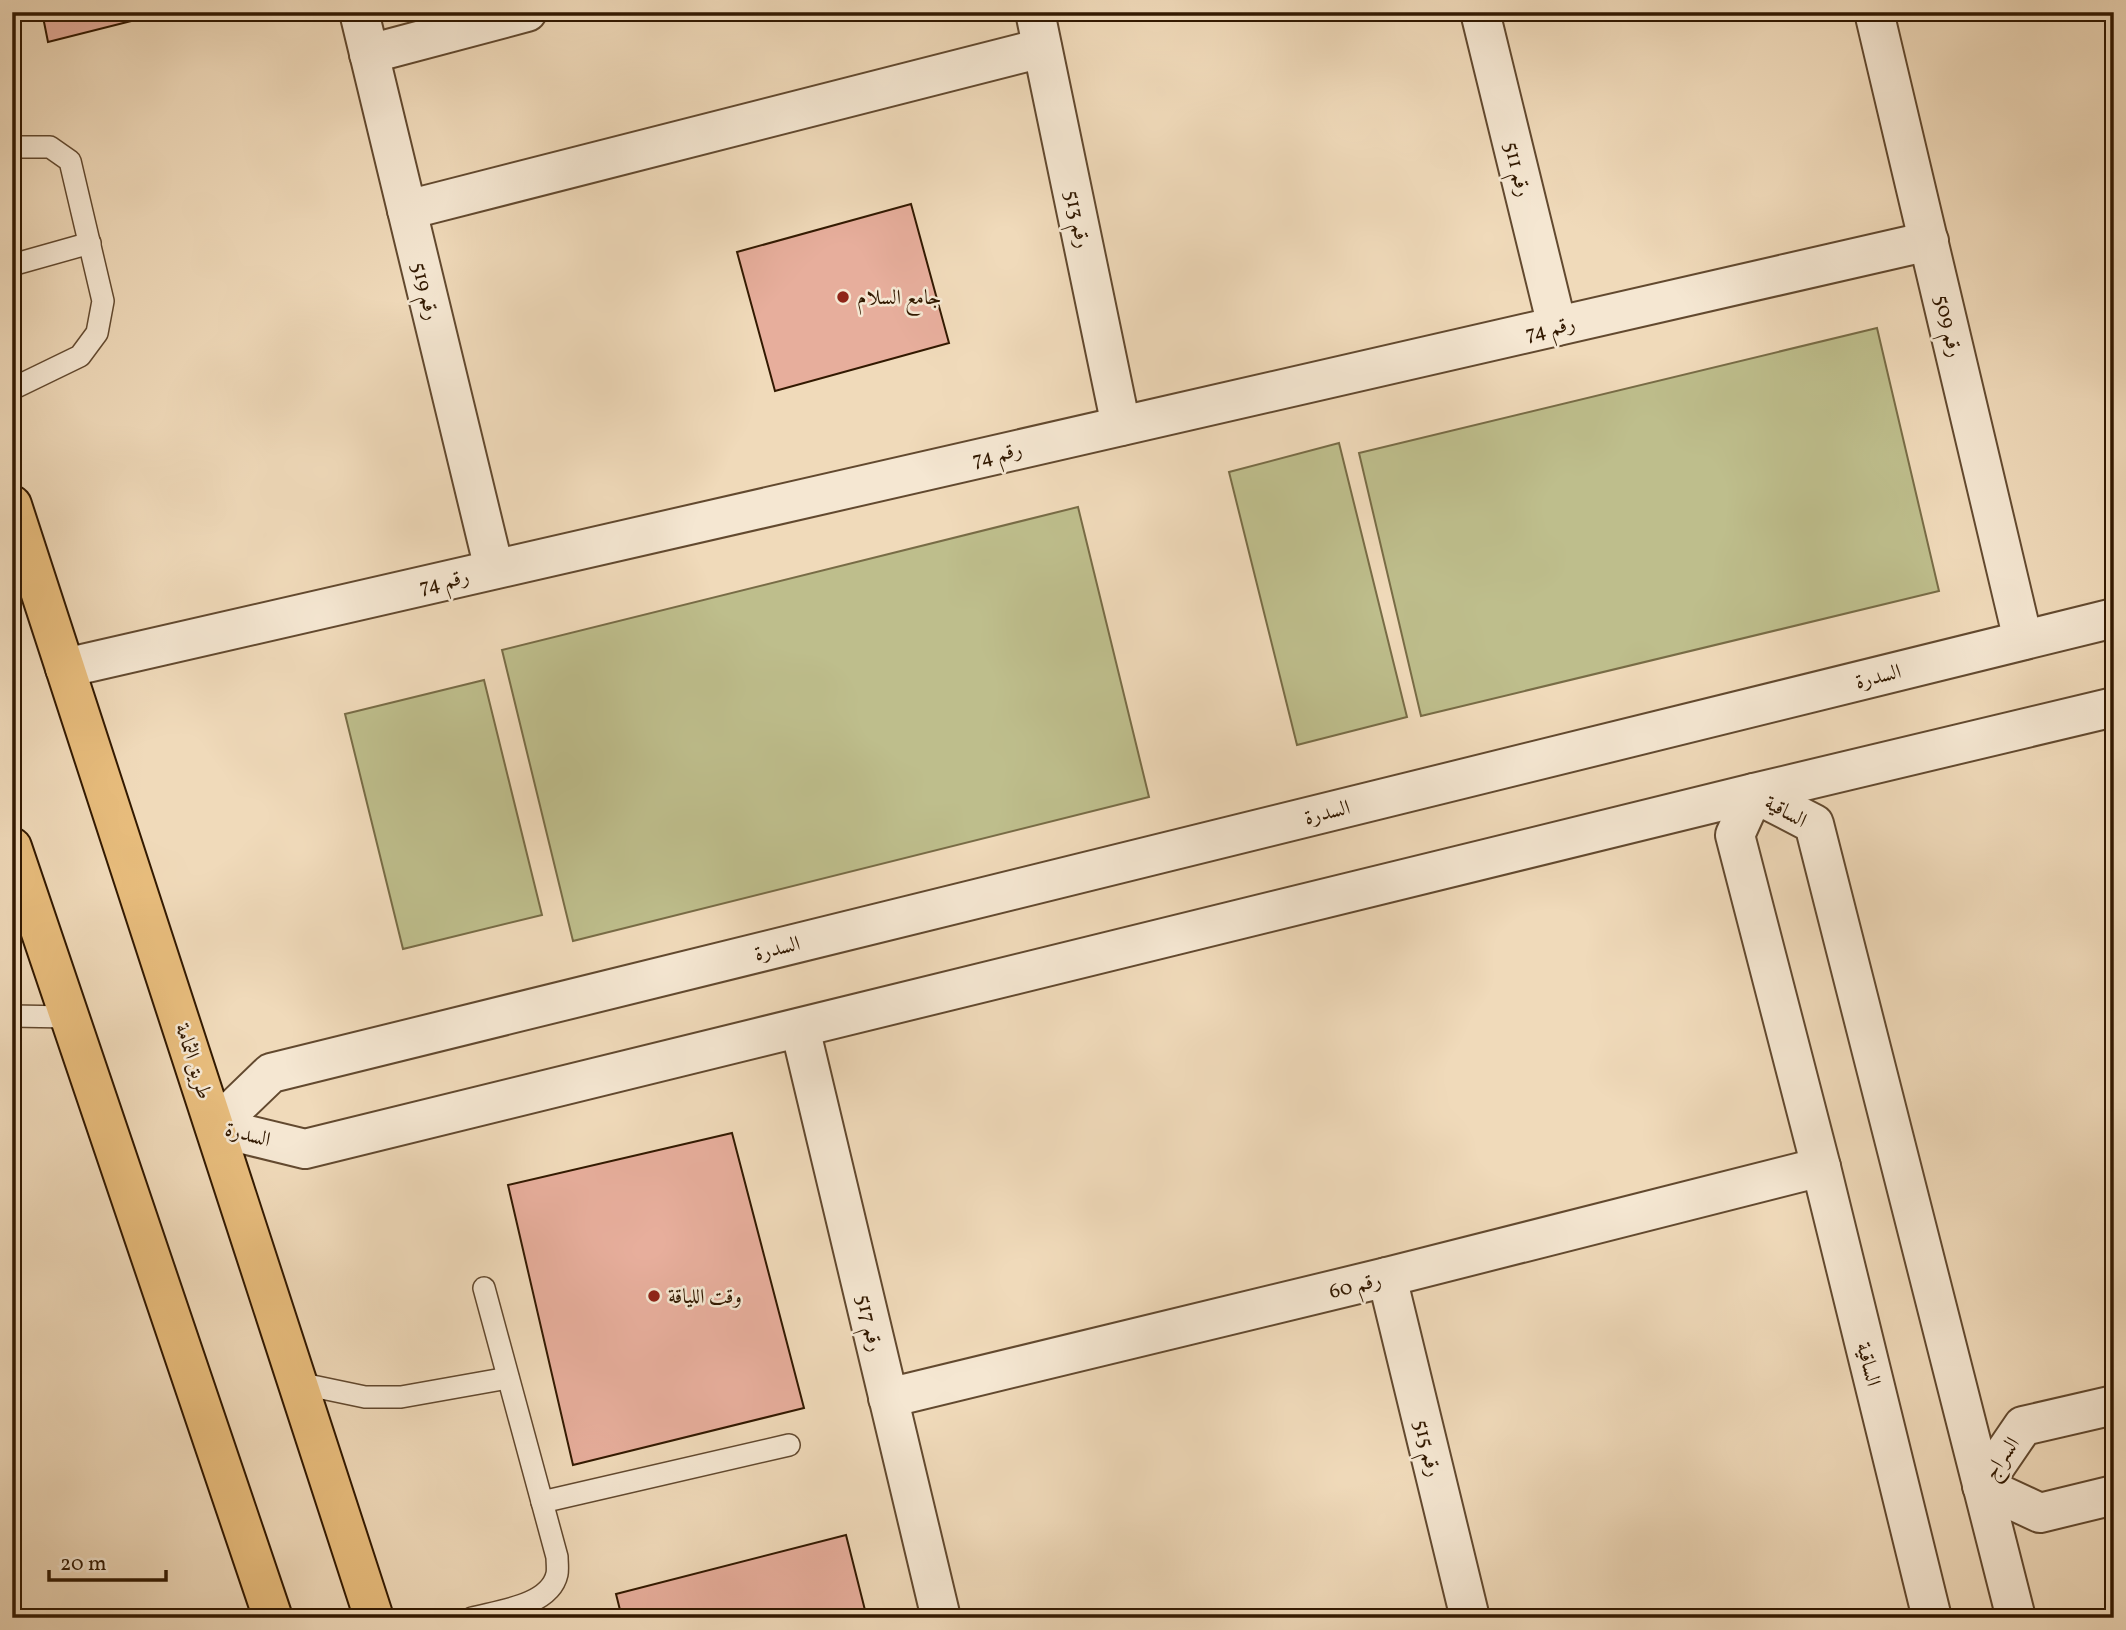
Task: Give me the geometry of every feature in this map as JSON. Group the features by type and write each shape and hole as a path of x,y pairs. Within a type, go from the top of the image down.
{"main road":[{"name":"طريق الثمامة","path":"12,505 374,1618"},
{"path":"12,847 273,1618"}],"street":[{"name":"رقم 519","path":"359,12 494,569"},
{"path":"369,54 527,12"},
{"name":"رقم 511","path":"1480,12 1557,327"},
{"name":"رقم 509","path":"1874,12 2023,639"},
{"path":"407,210 1038,30"},
{"name":"رقم 513","path":"1038,30 1121,426"},
{"name":"رقم 74","path":"65,668 1929,241"},
{"name":"السدرة","path":"215,1127 271,1073 2114,618"},
{"name":"السدرة","path":"215,1127 305,1149 2114,707"},
{"name":"الساقية","path":"1932,1618 1821,1167 1735,835 1754,793 1814,824 2016,1618"},
{"name":"رقم 517","path":"800,1028 940,1618"},
{"name":"رقم 60","path":"888,1398 1387,1278 1821,1167"},
{"name":"رقم 515","path":"1387,1278 1470,1618"},
{"name":"السراج","path":"2114,1405 2023,1426 1982,1486 2039,1513 2114,1494"}],"lane":[{"path":"12,147 50,147 70,161 103,301 97,333 80,356 12,389"},
{"path":"12,265 90,243"},
{"path":"12,1016 69,1017"},
{"path":"472,1618 533,1602 549,1590 557,1574 557,1557 484,1287"},
{"path":"298,1383 365,1397 401,1397 508,1378"},
{"path":"542,1502 789,1445"}],"green space":[{"path":"1877,328 1939,591 1421,716 1359,453"},
{"path":"1339,443 1407,717 1297,745 1229,472"},
{"path":"1078,507 1149,797 573,941 502,650"},
{"path":"484,680 542,915 403,949 345,714"}],"building":[{"path":"42,12 167,12 48,42"},
{"name":"جامع السلام","path":"911,204 949,343 775,391 737,252"},
{"name":"وقت اللياقة","path":"732,1133 804,1408 573,1465 508,1185"},
{"path":"846,1535 867,1618 622,1618 616,1594"}],"place":[{"name":"جامع السلام","path":"843,297"},
{"name":"وقت اللياقة","path":"654,1296"}]}
